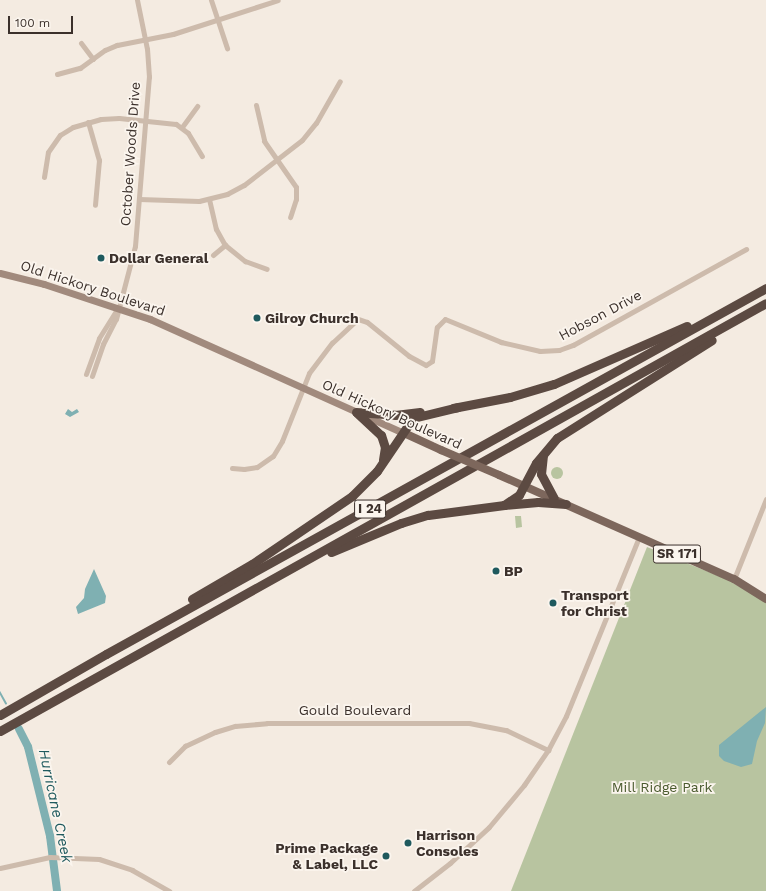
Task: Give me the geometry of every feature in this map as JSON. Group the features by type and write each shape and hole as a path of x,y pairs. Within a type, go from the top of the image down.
{"highway":[{"name":"I 24","path":"0,715 106,654 766,288"},
{"path":"106,654 140,630 240,572 330,513 359,490 380,466 404,433 409,422 416,416 510,397 554,384 740,302"},
{"name":"I 24","path":"0,731 766,303"},
{"path":"504,505 515,499 545,450 572,428 766,306"},
{"path":"356,412 395,415 458,407"},
{"path":"356,412 381,435 385,451 380,466"},
{"path":"545,450 541,463 541,474 554,498"},
{"path":"268,581 401,523 428,515 538,502 566,504"}],"main road":[{"name":"Old Hickory Boulevard","path":"0,273 118,308 175,330 441,450 554,498 734,579 766,599"}],"street":[{"name":"October Woods Drive","path":"89,375 99,338 118,308 133,260 149,77 145,40 137,0"},
{"path":"211,0 227,48"},
{"path":"57,74 75,70 114,46 145,40 218,20 278,0"},
{"path":"81,43 93,59"},
{"path":"139,199 186,202 209,199 244,185 278,160 311,129 340,81"},
{"path":"256,105 263,137 296,187 296,199 290,217"},
{"path":"182,127 197,106"},
{"path":"44,177 48,152 56,140 67,130 88,122 112,118 167,122 182,127 202,156"},
{"path":"88,122 99,160 95,205"},
{"path":"209,199 216,228 225,245 245,261 267,269"},
{"path":"213,255 225,245"},
{"name":"Hobson Drive","path":"303,388 308,373 324,352 350,324 360,319 376,328 414,360 426,365 432,361 438,325 447,319 501,342 540,351 559,350 573,345 746,249"},
{"path":"232,468 244,469 257,467 272,456 282,441 303,388"},
{"path":"734,579 766,499"},
{"path":"414,891 454,860 489,826 524,785 548,750 566,716 639,537"},
{"name":"Gould Boulevard","path":"169,762 185,746 222,729 267,723 469,723 506,730 548,750"},
{"path":"0,868 50,857 108,861 144,875 169,891"}],"green space":[{"path":"559,467 562,468 562,478 555,479 552,478 551,471 552,468"},
{"path":"515,516 521,516 522,527 516,528"},
{"name":"Mill Ridge Park","path":"647,547 726,579 766,602 766,891 511,891"}],"water":[{"path":"68,409 72,412 77,409 79,412 70,417 65,414"},
{"path":"94,569 106,596 105,603 78,614 76,607 84,598 85,589"},
{"path":"766,707 765,723 757,741 752,764 741,767 724,761 719,756 719,745"}],"waterway":[{"path":"0,692 6,703"},
{"name":"Hurricane Creek","path":"19,729 28,747 50,836 57,891"}],"place":[{"name":"Dollar General","path":"101,258"},
{"name":"Gilroy Church","path":"257,318"},
{"name":"BP","path":"496,571"},
{"name":"Transport for Christ","path":"553,603"},
{"name":"Harrison Consoles","path":"408,843"},
{"name":"Prime Package & Label, LLC","path":"386,856"}]}
